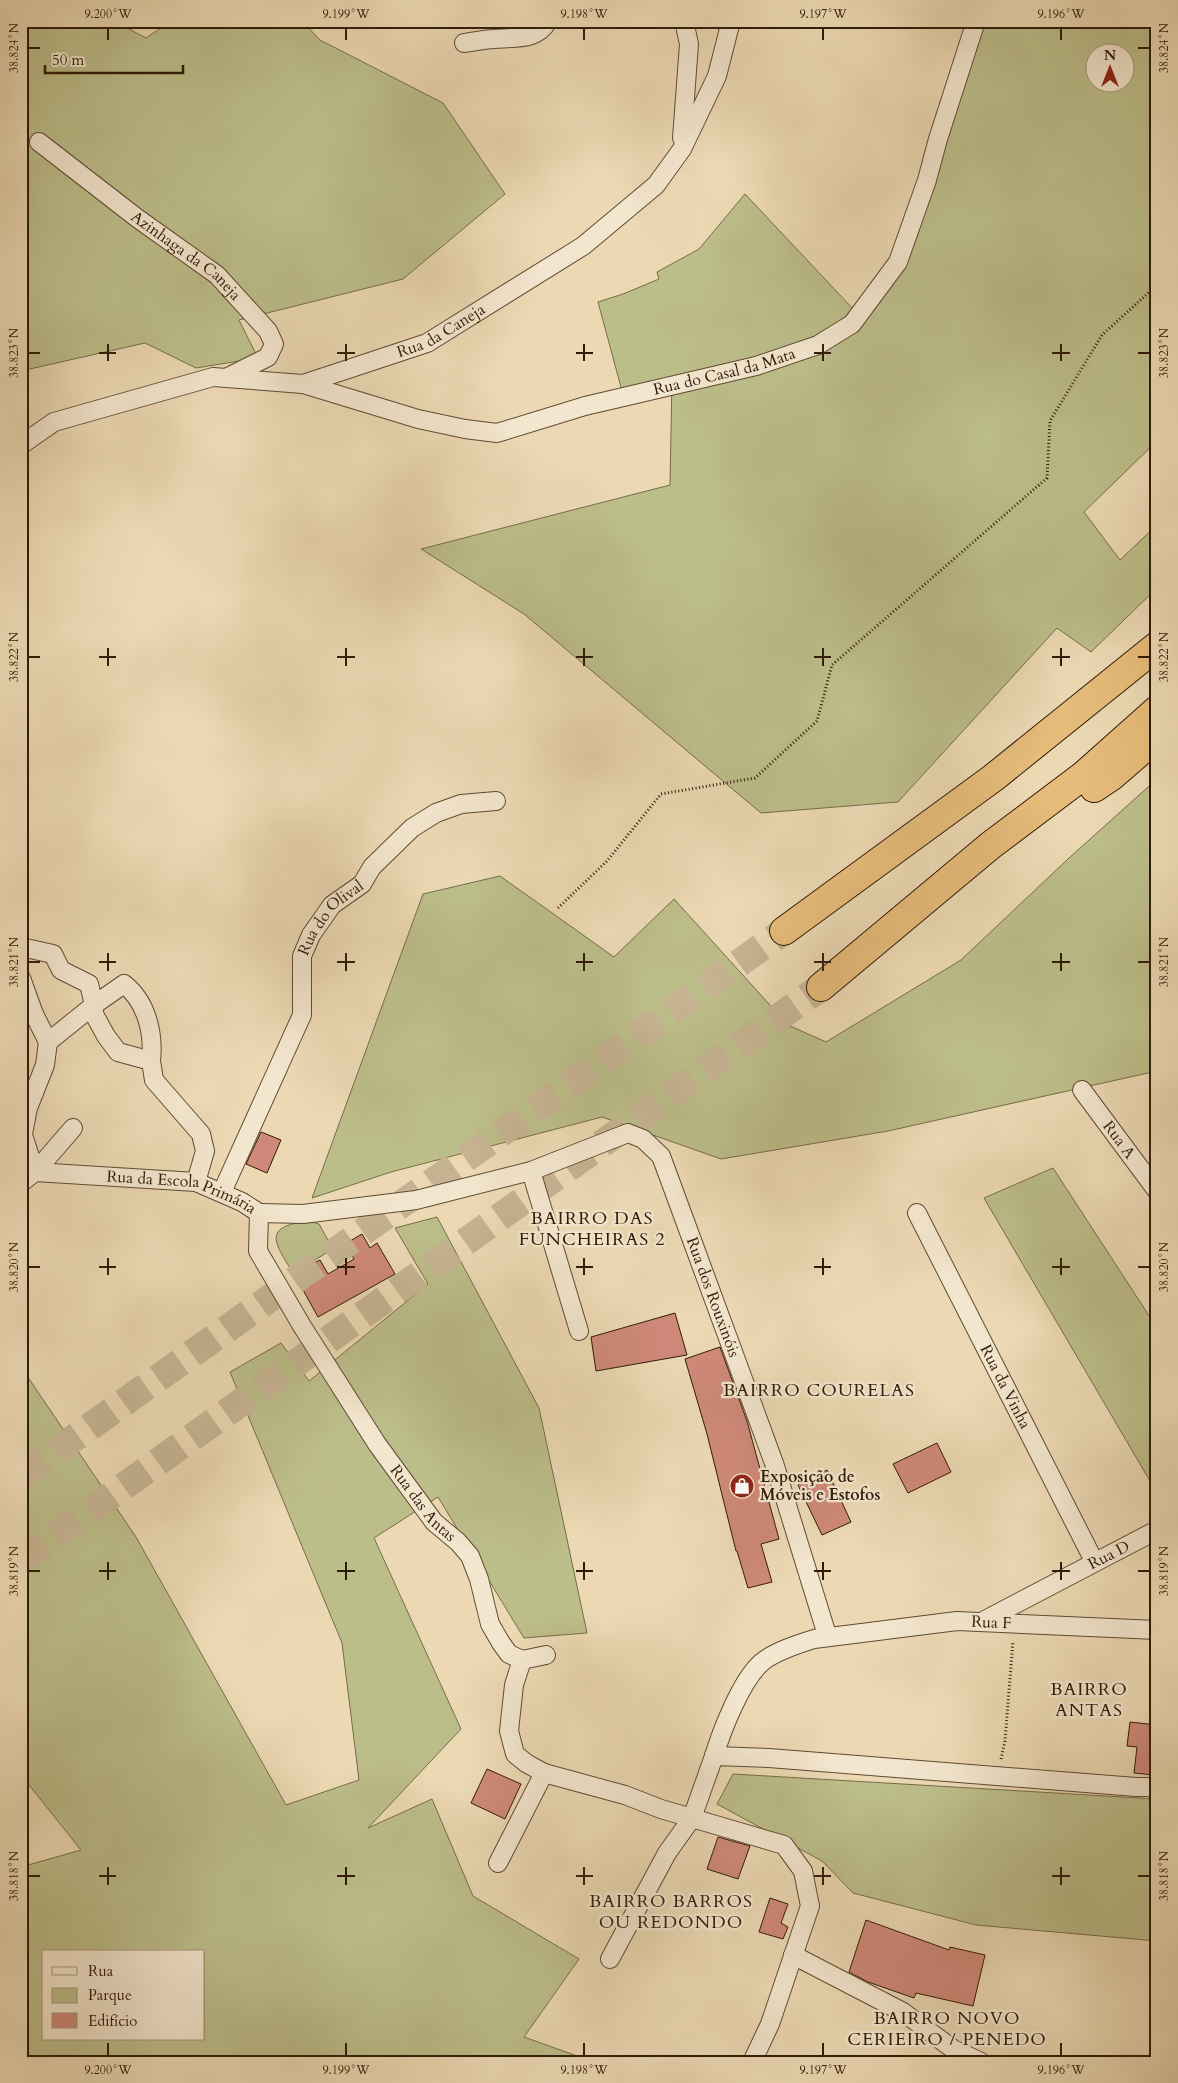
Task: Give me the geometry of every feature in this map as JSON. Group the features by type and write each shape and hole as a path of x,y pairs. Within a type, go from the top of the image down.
{"highway":[{"path":"784,931 993,778 1157,646"},
{"path":"821,987 991,845 1084,775 1157,710"},
{"path":"967,866 1036,827 1112,776 1157,737"}],"street":[{"path":"464,43 495,39 522,39 543,29 548,21"},
{"path":"682,149 689,44 684,21"},
{"name":"Rua da Caneja","path":"21,445 54,422 213,377 302,384 427,343 583,246 656,185 682,149 717,76 731,21"},
{"name":"Rua do Casal da Mata","path":"302,384 418,419 465,429 497,433 586,406 756,366 818,345 852,324 898,262 928,180 938,139 976,21"},
{"name":"Azinhaga da Caneja","path":"39,142 137,218 217,275 268,332 274,344 268,357 227,378"},
{"name":"Rua do Olival","path":"222,1192 302,1016 302,956 311,935 332,905 362,884 372,867 412,828 436,813 461,804 496,801"},
{"path":"21,947 53,954 61,970 88,984 94,1004 94,1014 106,1036 118,1052 151,1062"},
{"path":"48,1042 94,1004 124,984 131,990 139,999 153,1043 151,1062 154,1080 201,1134 205,1151 196,1182"},
{"path":"22,985 48,1042 45,1066 28,1108 22,1140 28,1178"},
{"name":"Rua A","path":"1082,1090 1157,1191"},
{"path":"28,1178 72,1128"},
{"name":"Rua dos Rouxinóis","path":"531,1171 628,1133 643,1139 662,1156 774,1463 827,1636"},
{"path":"259,1213 303,1214 416,1200 531,1171 578,1331"},
{"name":"Rua da Escola Primária","path":"28,1178 196,1182 222,1192 259,1213 258,1251 302,1326"},
{"name":"Rua da Vinha","path":"917,1213 1094,1562"},
{"name":"Rua das Antas","path":"302,1326 377,1444 434,1522 470,1556 479,1579 490,1624 509,1654 522,1660"},
{"name":"Rua D","path":"983,1622 1157,1530"},
{"name":"Rua F","path":"610,1959 667,1853 692,1818 714,1756 744,1683 762,1662 792,1646 827,1636 957,1621 1157,1630"},
{"path":"546,1655 522,1660 514,1684 509,1731 515,1754 526,1764 544,1773 625,1794 692,1818 784,1845 803,1871 810,1906 770,2024 752,2062"},
{"path":"714,1756 745,1756 863,1764 1136,1787 1157,1787"},
{"path":"498,1863 544,1773"},
{"path":"793,1955 903,2012 953,2049 981,2062"}],"path":[{"path":"558,908 607,861 660,794 755,778 817,720 832,665 1047,478 1050,421 1102,335 1157,285"},
{"path":"997,1776 1005,1741 1014,1623"}],"green space":[{"path":"21,21 114,21 146,38 171,21 302,21 320,40 443,103 505,194 403,279 239,320 258,358 196,368 145,343 21,371"},
{"path":"972,21 1157,21 1157,441 1084,512 1120,560 1157,525 1157,588 1091,652 1057,628 898,802 761,813 524,614 421,549 670,485 672,378 622,391 598,302 659,279 657,272 699,249 745,194 854,310 897,248"},
{"path":"1157,779 1157,1071 888,1131 721,1159 602,1117 391,1172 312,1198 423,894 500,876 614,957 674,899 788,1025 826,1042 961,960 1069,858"},
{"path":"1053,1168 1157,1328 1157,1493 984,1198"},
{"path":"437,1217 539,1408 587,1633 524,1638 438,1497 374,1538 461,1729 368,1828 432,1799 473,1896 579,1959 524,2037 594,2062 21,2062 21,1867 81,1850 21,1775 21,1367 136,1537 286,1805 359,1780 342,1643 230,1372 281,1343 309,1381 428,1284 395,1228"},
{"path":"308,1221 319,1224 333,1249 293,1273 277,1245 276,1238 278,1232 284,1227"},
{"path":"733,1774 1157,1799 1157,1941 976,1925 853,1893 822,1861 717,1804"}],"building":[{"path":"261,1132 281,1140 267,1173 246,1164"},
{"path":"362,1234 370,1248 377,1243 395,1274 318,1317 303,1290 313,1284 304,1268 320,1260 328,1274 354,1259 345,1244"},
{"path":"675,1313 687,1355 596,1371 591,1337"},
{"path":"720,1347 747,1421 779,1539 761,1544 772,1582 748,1588 736,1551 707,1434 685,1359"},
{"path":"937,1443 951,1472 908,1493 893,1464"},
{"path":"827,1470 851,1522 822,1535 798,1485"},
{"path":"1130,1722 1157,1725 1157,1755 1154,1775 1134,1773 1137,1747 1127,1746"},
{"path":"487,1769 521,1784 505,1819 471,1803"},
{"path":"718,1837 750,1846 738,1879 707,1869"},
{"path":"770,1898 788,1904 781,1923 788,1927 783,1939 759,1932"},
{"path":"866,1920 949,1950 950,1947 985,1955 973,2006 916,1993 914,1998 868,1982 849,1972"}],"tunnel":[{"path":"21,1476 784,931"},
{"path":"21,1560 821,987"}],"place":[{"name":"Exposição de Móveis e Estofos","path":"742,1486"}],"district":[{"name":"BAIRRO DAS FUNCHEIRAS 2","path":"592,1228"},
{"name":"BAIRRO COURELAS","path":"819,1390"},
{"name":"BAIRRO ANTAS","path":"1089,1699"},
{"name":"BAIRRO BARROS OU REDONDO","path":"671,1911"},
{"name":"BAIRRO NOVO CERIEIRO / PENEDO","path":"947,2028"}]}
